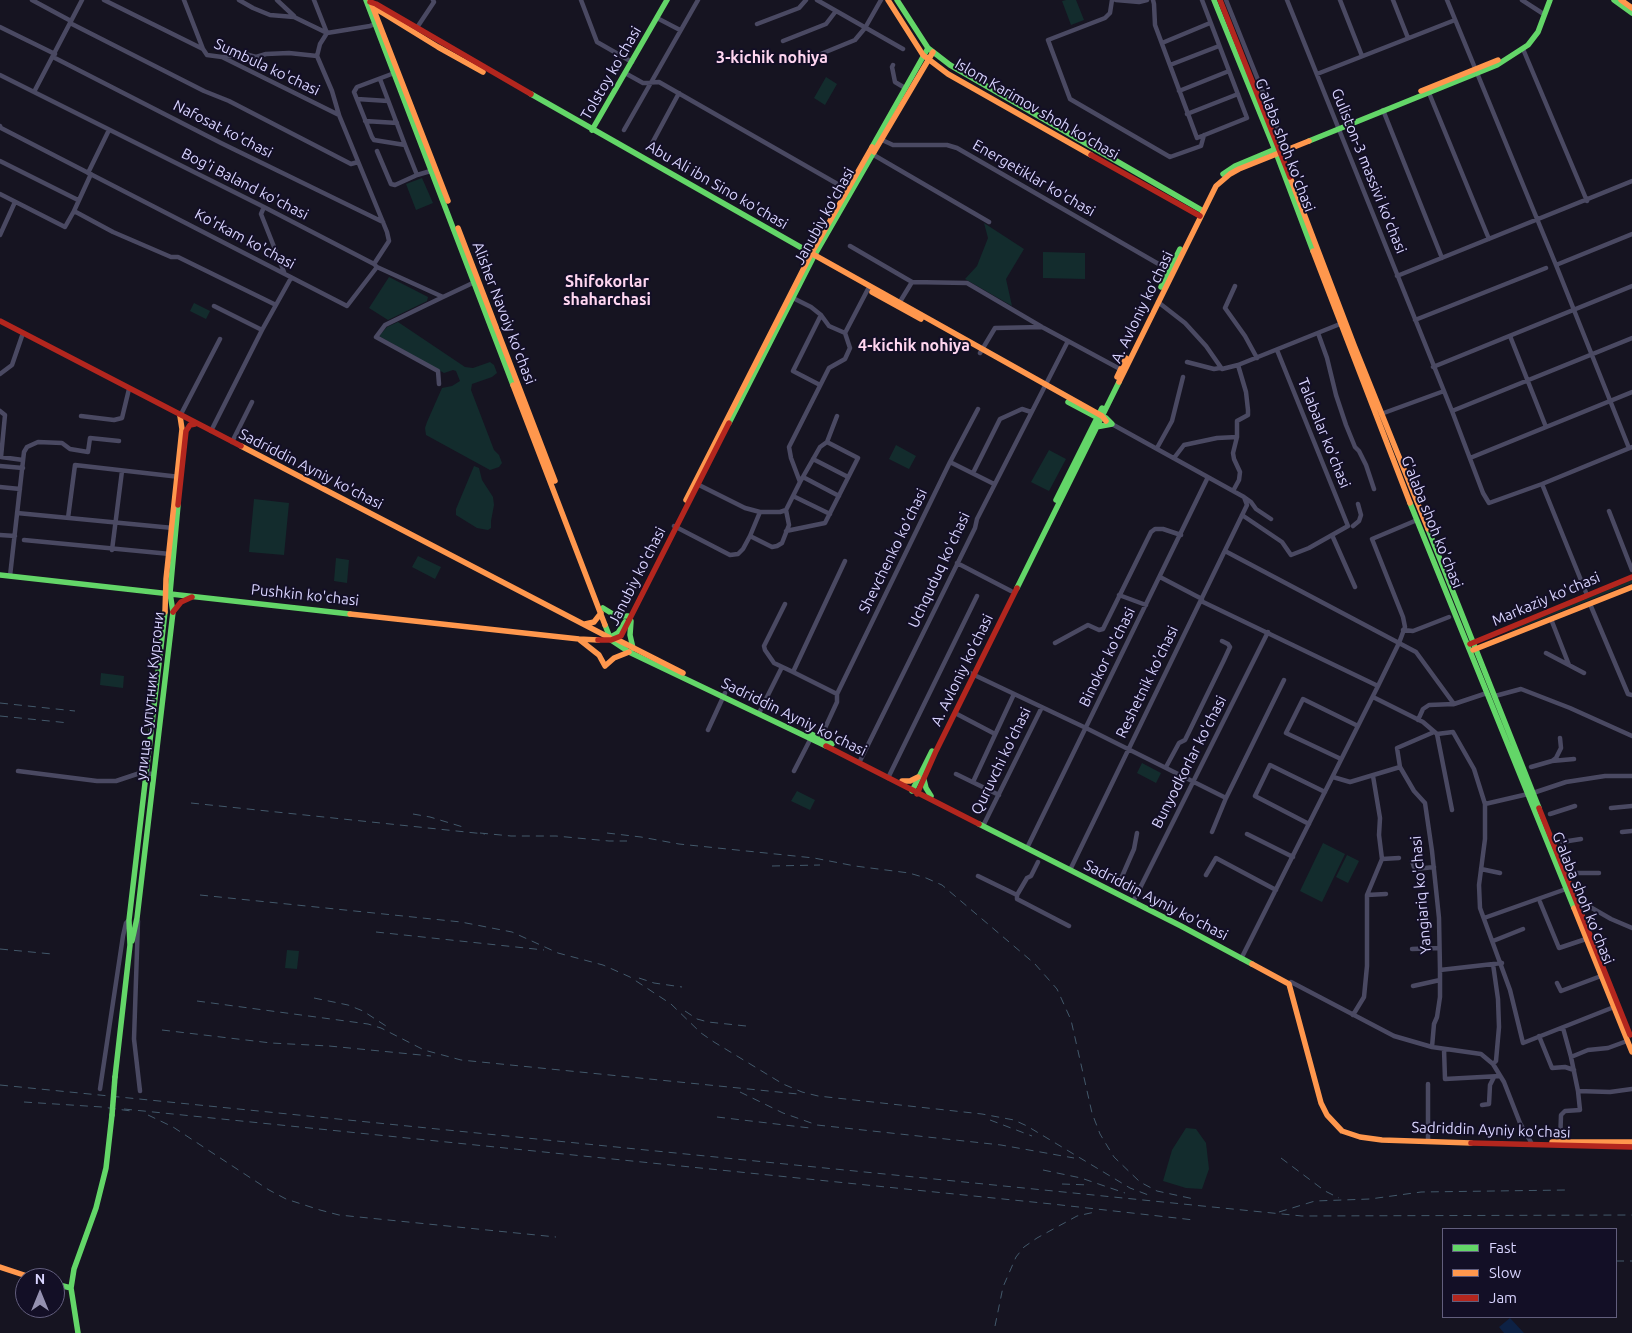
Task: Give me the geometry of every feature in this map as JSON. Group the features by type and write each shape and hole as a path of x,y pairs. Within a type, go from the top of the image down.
{"main road":[{"name":"Tolstoy ko'chasi","path":"592,130 667,0"},
{"name":"Islom Karimov shoh ko'chasi","path":"888,0 898,18 926,57 948,74 1200,213"},
{"name":"Islom Karimov shoh ko'chasi","path":"898,0 906,16 930,50 964,74 1200,213"},
{"name":"G'alaba shoh ko'chasi","path":"1214,0 1278,151 1382,414 1472,647 1487,693 1631,1033 1630,1041"},
{"name":"G'alaba shoh ko'chasi","path":"1220,0 1270,117 1278,151 1364,386 1454,609 1495,696 1566,889 1614,1008 1630,1041 1632,1052"},
{"name":"A. Avloniy ko'chasi","path":"1338,126 1429,93 1477,72 1526,42 1532,35 1546,0"},
{"name":"A. Avloniy ko'chasi","path":"922,777 955,714 1011,591 1158,302 1212,186 1235,166 1497,65 1523,49 1538,32 1550,0"},
{"path":"1614,0 1632,13"},
{"path":"1621,0 1632,8"},
{"name":"Abu Ali ibn Sino ko'chasi","path":"369,3 416,30"},
{"name":"Abu Ali ibn Sino ko'chasi","path":"369,3 868,289 899,304"},
{"name":"Alisher Navoiy ko'chasi","path":"369,3 602,610 611,638"},
{"path":"378,24 389,16"},
{"name":"Janubiy ko'chasi","path":"812,256 930,50"},
{"name":"Janubiy ko'chasi","path":"611,638 630,617 812,256 869,152 879,139 905,88 926,57"},
{"name":"A. Avloniy ko'chasi","path":"1101,415 1120,369 1169,270 1200,213"},
{"name":"Abu Ali ibn Sino ko'chasi","path":"812,256 1045,387 1091,412 1101,415"},
{"name":"Sadriddin Ayniy ko'chasi","path":"0,321 631,650 812,736 915,791 1134,900 1290,983 1324,1102 1336,1122 1353,1132 1367,1135 1428,1139 1531,1143 1556,1142 1632,1147"},
{"path":"1091,412 1107,418 1112,424 1094,426 1091,412"},
{"path":"78,1333 71,1288 74,1269 96,1208 106,1168 130,945 129,920 151,773 184,430 180,416"},
{"path":"184,430 190,425 195,424"},
{"name":"A. Avloniy ko'chasi","path":"915,791 1094,426"},
{"name":"Pushkin ko'chasi","path":"0,575 579,638 611,638"},
{"name":"Markaziy ko'chasi","path":"1472,647 1632,576"},
{"name":"Markaziy ko'chasi","path":"1508,632 1551,619 1632,587"},
{"path":"148,591 162,598 166,607"},
{"name":"улица Супутник Кургони","path":"130,945 137,918 151,773 173,612 168,593"},
{"path":"173,612 181,602 195,596"},
{"path":"579,638 599,655 605,666 614,658 631,650 630,617 616,616 602,610 594,622 584,624"},
{"name":"Sadriddin Ayniy ko'chasi","path":"888,776 902,781 915,791 930,796 984,825"},
{"path":"902,781 922,777 930,796"},
{"name":"Sadriddin Ayniy ko'chasi","path":"1560,1143 1632,1142"},
{"path":"0,1267 15,1272"},
{"path":"65,1286 71,1288"}],"street":[{"path":"32,0 70,22 204,91 229,101 351,164 358,162"},
{"path":"34,92 82,0"},
{"name":"Sumbula ko'chasi","path":"104,0 202,49 206,55 222,57 339,115"},
{"path":"184,0 202,49"},
{"path":"240,0 270,15 294,17"},
{"path":"277,0 294,17 327,33 378,24"},
{"path":"314,0 327,33"},
{"path":"581,0 597,42 632,62"},
{"path":"624,130 649,83 698,0"},
{"path":"757,24 799,8 806,0"},
{"path":"817,0 903,49"},
{"path":"811,58 856,40 881,0"},
{"path":"1112,0 1110,13 1105,18 1048,40 1070,99 1170,157 1201,146 1204,135"},
{"path":"1116,0 1139,2 1147,0"},
{"path":"1152,0 1154,4 1155,25 1197,138 1247,118 1202,0"},
{"path":"1226,0 1270,117 1281,137"},
{"name":"Guliston-3 massivi ko'chasi","path":"1287,0 1483,493 1489,503 1542,484"},
{"path":"1340,0 1362,56"},
{"path":"1393,0 1408,38"},
{"path":"1447,0 1630,448 1542,484 1587,595"},
{"path":"1522,0 1542,13"},
{"path":"416,30 434,1"},
{"path":"783,41 826,24 836,11"},
{"path":"657,18 680,30"},
{"name":"Guliston-3 massivi ko'chasi","path":"1317,74 1455,20"},
{"path":"1162,43 1210,24"},
{"name":"Nafosat ko'chasi","path":"0,27 221,143 383,222"},
{"path":"327,33 320,44 317,56 389,240 376,266"},
{"path":"1170,65 1219,46"},
{"path":"1523,49 1587,201"},
{"path":"222,57 245,54 256,57 266,54 289,53 317,56"},
{"path":"893,65 895,82 905,88"},
{"path":"1179,91 1229,71"},
{"path":"396,72 357,87 354,92 374,140 405,145"},
{"path":"625,73 643,83 659,82 680,93 848,190"},
{"name":"Bog'i Baland ko'chasi","path":"0,75 264,207 376,266 443,298"},
{"path":"380,79 417,175"},
{"path":"650,147 680,93"},
{"path":"1429,93 1488,239"},
{"path":"1187,114 1238,94"},
{"path":"357,99 388,101"},
{"path":"1382,110 1442,258"},
{"path":"365,121 396,123"},
{"name":"Ko'rkam ko'chasi","path":"0,126 347,306 376,266"},
{"path":"0,194 66,227 110,130"},
{"name":"Energetiklar ko'chasi","path":"879,139 893,145 947,145 957,148 1169,270"},
{"path":"377,151 391,184 395,185 434,170"},
{"path":"869,152 989,222"},
{"path":"0,161 78,200"},
{"name":"Guliston-3 massivi ko'chasi","path":"1397,276 1632,182"},
{"path":"0,235 15,202"},
{"path":"264,207 261,214 284,272"},
{"path":"74,211 113,232 171,258 178,256 276,305"},
{"path":"0,217 7,221"},
{"path":"1556,265 1632,234"},
{"path":"850,246 912,282 967,282 1068,342 1120,369"},
{"path":"1415,320 1546,268"},
{"path":"211,431 262,330 291,278"},
{"path":"439,384 438,371 376,337 385,325 476,281"},
{"path":"899,304 912,282"},
{"path":"1235,286 1225,308 1245,336 1257,358"},
{"path":"1434,367 1632,286"},
{"path":"839,496 801,480 791,458 789,448 829,368 845,359 850,348 845,333 868,289"},
{"path":"791,297 811,308 830,326 845,333"},
{"path":"1158,302 1185,323 1206,346 1220,368"},
{"path":"214,306 262,330"},
{"path":"820,315 793,371 820,385"},
{"path":"1187,362 1214,369 1225,369 1340,324"},
{"path":"981,351 995,328 1042,327"},
{"path":"0,374 12,366 22,333"},
{"path":"1318,333 1346,425 1355,447 1366,465 1374,489"},
{"path":"1510,336 1546,427"},
{"path":"1452,411 1632,338"},
{"path":"180,416 220,339"},
{"name":"Uchquduq ko'chasi","path":"860,761 994,484 1068,342"},
{"name":"Talabalar ko'chasi","path":"1277,350 1351,526"},
{"path":"1233,491 1239,480 1240,472 1233,452 1237,437 1237,421 1248,415 1246,392 1238,365"},
{"path":"1157,448 1172,421 1183,377"},
{"path":"1358,389 1364,386"},
{"path":"81,416 114,420 122,418 129,389"},
{"path":"1382,414 1444,391"},
{"path":"1470,458 1632,392"},
{"path":"232,442 252,402"},
{"name":"Shevchenko ko'chasi","path":"819,740 837,702 837,694 950,462 978,409"},
{"path":"973,473 1000,419 1022,409 1031,412"},
{"path":"0,411 5,414 0,466 23,468"},
{"name":"Abu Ali ibn Sino ko'chasi","path":"1101,415 1112,424 1244,497 1256,509 1271,519"},
{"path":"750,536 772,547 782,543 789,525 786,510 820,447 826,442 837,416"},
{"path":"1174,458 1184,445 1217,438 1237,437"},
{"path":"10,576 24,452 27,448 38,442 62,443 70,449 88,452 90,438 119,441"},
{"path":"786,531 825,523 858,458 826,442"},
{"path":"1,457 24,460"},
{"path":"813,459 848,477"},
{"path":"950,462 994,484"},
{"path":"68,518 74,465 179,477"},
{"path":"112,550 122,471"},
{"name":"Binokor ko'chasi","path":"1028,847 1208,477"},
{"path":"697,484 745,508 760,512 780,512 786,510"},
{"path":"0,487 20,490"},
{"path":"793,496 830,514"},
{"name":"Reshetnik ko'chasi","path":"1070,869 1247,505 1244,497"},
{"path":"1242,515 1282,542 1291,555 1309,548 1358,521 1361,515 1358,504"},
{"path":"1609,511 1632,570"},
{"path":"675,526 730,555 738,554 750,536 760,512"},
{"path":"18,513 174,528"},
{"path":"1242,957 1373,697 1399,643 1404,628 1403,617 1372,540 1418,520"},
{"path":"1055,643 1088,625 1100,630 1103,629 1154,529 1164,529 1181,535"},
{"path":"0,535 15,536"},
{"path":"1332,535 1355,587"},
{"path":"24,540 112,550 171,554"},
{"path":"1225,551 1416,652 1454,704"},
{"path":"793,672 845,561"},
{"path":"957,563 1011,591"},
{"path":"1160,577 1202,600 1378,686"},
{"path":"1119,595 1146,605"},
{"path":"888,776 977,596"},
{"path":"785,604 764,646 765,650 774,663 837,694"},
{"path":"1590,604 1628,694 1632,695"},
{"path":"1404,628 1413,631 1448,614 1454,609"},
{"path":"1551,619 1569,665"},
{"name":"Bunyodkorlar ko'chasi","path":"1134,900 1268,632"},
{"path":"1166,768 1179,743 1185,740 1230,648 1228,644 1222,642"},
{"path":"1463,651 1472,647"},
{"path":"1546,653 1584,673"},
{"path":"760,712 782,667"},
{"path":"972,674 1226,798"},
{"path":"1212,832 1226,798 1284,680"},
{"path":"1495,696 1521,689 1570,708 1632,736"},
{"path":"1418,720 1423,709 1429,705 1454,704 1487,693"},
{"path":"973,782 1014,694"},
{"path":"708,730 724,695"},
{"path":"1373,697 1418,720 1435,733 1452,810"},
{"path":"1341,759 1286,733 1303,698 1358,726"},
{"name":"Quruvchi ko'chasi","path":"984,825 1042,707"},
{"path":"955,714 995,734"},
{"path":"1435,733 1453,732 1474,769 1484,804 1485,839 1479,899 1484,918 1502,963 1523,1043 1614,1008"},
{"name":"Yangiariq ko'chasi","path":"1432,1047 1434,1024 1437,1018 1440,997 1439,918 1434,867 1424,803 1400,767 1397,748 1435,733"},
{"path":"794,771 812,736"},
{"path":"1552,762 1561,748 1560,738"},
{"path":"1531,767 1574,759"},
{"path":"1309,824 1255,796 1270,765 1325,792"},
{"path":"1333,777 1350,782 1400,767"},
{"path":"18,771 97,781 116,781 140,773 151,773"},
{"path":"956,774 999,795"},
{"path":"1353,1015 1364,997 1367,966 1367,895 1382,859 1380,818 1373,776"},
{"path":"1484,804 1530,794 1566,782 1605,776 1632,776"},
{"path":"1550,814 1574,806"},
{"path":"1611,808 1632,806"},
{"path":"1622,832 1632,832"},
{"path":"1120,881 1134,849 1137,833"},
{"path":"1247,834 1292,857"},
{"path":"1562,842 1581,839"},
{"path":"1206,875 1216,858 1276,890"},
{"path":"1382,859 1399,858"},
{"path":"1412,861 1416,869 1434,867"},
{"path":"1017,896 1038,862"},
{"path":"1481,869 1500,873"},
{"path":"1574,873 1599,872"},
{"path":"978,876 1069,926"},
{"path":"1484,918 1566,889"},
{"path":"1367,895 1386,894"},
{"path":"1540,902 1559,948 1586,939"},
{"path":"1578,906 1585,904 1611,919 1632,928"},
{"path":"137,918 138,942 134,1039 140,1091"},
{"path":"100,1089 123,936 126,923 129,920"},
{"path":"1493,941 1522,928"},
{"path":"1412,949 1439,948"},
{"path":"1440,970 1502,963"},
{"path":"1493,964 1498,998 1499,1027 1496,1060 1493,1064"},
{"path":"1557,984 1561,991 1601,976"},
{"path":"1413,986 1440,980"},
{"path":"1290,983 1394,1036 1432,1047 1481,1054 1493,1064 1500,1076 1520,1124 1531,1143"},
{"path":"1560,1143 1561,1115 1565,1111 1580,1110 1574,1070 1563,1028"},
{"path":"1539,1036 1552,1068 1574,1070"},
{"path":"1571,1058 1588,1050 1608,1048 1630,1041"},
{"path":"1444,1049 1445,1079 1500,1076"},
{"path":"1482,1105 1489,1104 1490,1085 1494,1077"},
{"path":"1428,1084 1428,1139"},
{"path":"1578,1091 1610,1092 1632,1089"}],"green space":[{"path":"1076,0 1084,20 1071,25 1062,1"},
{"path":"826,77 837,84 825,105 814,98"},
{"path":"422,178 433,203 416,210 406,184"},
{"path":"984,223 1024,249 1006,279 1012,306 965,279 977,266 988,238"},
{"path":"1043,252 1085,253 1085,279 1043,278"},
{"path":"389,277 428,297 427,301 388,320 369,308"},
{"path":"194,303 210,311 206,319 190,311"},
{"path":"398,322 465,367 473,368 490,362 494,365 497,373 492,377 472,384 471,390 494,450 499,455 502,463 499,467 490,470 426,435 425,428 427,422 442,388 452,386 460,381 456,371 444,373 379,336 387,327"},
{"path":"896,445 916,456 909,469 889,459"},
{"path":"1049,450 1066,459 1049,491 1031,482"},
{"path":"474,466 479,468 482,480 493,497 494,505 491,528 488,530 477,528 456,515 456,509"},
{"path":"254,499 289,503 284,555 249,552"},
{"path":"418,556 441,567 435,579 412,567"},
{"path":"336,558 349,560 347,583 334,581"},
{"path":"1632,580 1632,583 1511,630"},
{"path":"101,673 124,676 123,688 100,685"},
{"path":"1142,763 1161,773 1156,783 1137,773"},
{"path":"797,791 815,800 810,810 791,801"},
{"path":"1323,843 1345,854 1322,902 1300,891"},
{"path":"1347,855 1359,861 1348,883 1336,877"},
{"path":"287,950 299,951 297,969 285,968"},
{"path":"1186,1128 1196,1129 1206,1143 1209,1169 1202,1189 1186,1188 1163,1181 1172,1150"}],"water":[{"path":"1510,1318 1524,1333 1504,1333 1499,1327"}],"railway":[{"path":"0,703 75,711"},
{"path":"0,716 69,723"},
{"path":"191,803 485,834"},
{"path":"413,814 463,827"},
{"path":"480,833 627,841"},
{"path":"607,833 679,844 814,858 855,866 909,873 942,885 1035,964 1057,989 1071,1020 1092,1113 1100,1134 1114,1157 1140,1182 1157,1191 1194,1199"},
{"path":"772,866 820,865"},
{"path":"200,895 461,922 512,932 558,953 603,965 630,977 671,1004 701,1033 714,1042 783,1084 802,1092 818,1096 982,1114 1014,1120 1130,1188 1151,1196"},
{"path":"376,932 544,950"},
{"path":"0,949 52,954"},
{"path":"639,978 654,983 682,987"},
{"path":"314,998 348,1005 363,1011 386,1026"},
{"path":"197,1001 368,1024 381,1028 424,1050 461,1060 798,1094"},
{"path":"685,1011 697,1019 708,1022 746,1026"},
{"path":"162,1030 271,1043 329,1046 431,1056"},
{"path":"0,1085 1302,1216 1632,1215"},
{"path":"740,1092 783,1113 817,1125 1001,1145 1074,1158"},
{"path":"24,1102 102,1107 131,1111"},
{"path":"124,1109 1194,1220"},
{"path":"148,1115 173,1127 269,1190 286,1199 320,1210 339,1215 556,1237"},
{"path":"717,1117 810,1128"},
{"path":"990,1120 1032,1136"},
{"path":"1281,1158 1325,1191 1339,1198"},
{"path":"1043,1170 1081,1178 1125,1193"},
{"path":"1062,1184 1090,1185"},
{"path":"1279,1212 1315,1201 1370,1199 1421,1192 1567,1190"},
{"path":"995,1326 1003,1287 1016,1257 1024,1247 1077,1216 1095,1212"},
{"path":"1617,1261 1632,1261"}],"traffic: fast":[{"path":"366,0 513,385"},
{"path":"592,130 667,0"},
{"path":"897,0 928,48 950,65 1203,211"},
{"path":"1214,0 1275,150 1313,251"},
{"path":"1309,141 1497,65 1528,45 1538,32 1550,0"},
{"path":"1614,0 1632,13"},
{"path":"872,147 928,48"},
{"path":"531,94 809,252"},
{"path":"1223,174 1235,166 1278,148"},
{"path":"729,423 813,258 874,152"},
{"path":"1161,287 1180,249"},
{"path":"1017,588 1119,382"},
{"path":"1068,402 1100,419"},
{"path":"1056,500 1102,408"},
{"path":"1096,427 1112,424 1106,418"},
{"path":"1410,503 1574,908"},
{"path":"132,941 137,918 173,612 170,593 178,505"},
{"path":"1428,529 1539,808"},
{"path":"0,575 350,614"},
{"path":"603,608 616,616 628,616"},
{"path":"115,1077 130,945 129,920 165,612"},
{"path":"631,621 630,635 633,648"},
{"path":"611,637 618,633 625,622"},
{"path":"605,625 611,640 629,652 826,746"},
{"path":"811,734 832,744"},
{"path":"912,791 932,751"},
{"path":"924,780 931,796"},
{"path":"979,824 1252,964"},
{"path":"112,1115 115,1077"},
{"path":"78,1333 71,1288 74,1269 96,1208 106,1168 112,1115"},
{"path":"65,1286 71,1288"}],"traffic: slow":[{"path":"370,0 448,201"},
{"path":"888,0 923,55 948,74 1091,155"},
{"path":"1621,0 1632,8"},
{"path":"373,7 483,72"},
{"path":"874,152 933,52"},
{"path":"1421,91 1498,60"},
{"path":"1119,382 1216,186 1239,169 1309,141"},
{"path":"686,500 810,256 872,147"},
{"path":"1290,177 1354,345 1428,529"},
{"path":"458,228 555,481"},
{"path":"1313,251 1410,503"},
{"path":"809,252 1102,416 1106,421"},
{"path":"872,292 921,319"},
{"path":"1117,377 1126,358"},
{"path":"513,385 605,625"},
{"path":"165,612 166,579 182,429 180,416"},
{"path":"241,446 610,638"},
{"path":"1473,650 1632,587"},
{"path":"585,624 594,622 601,613"},
{"path":"350,614 598,640"},
{"path":"616,639 683,673"},
{"path":"580,640 599,655 605,666 614,658 629,652"},
{"path":"902,781 910,781 918,777"},
{"path":"1574,908 1632,1052"},
{"path":"1252,964 1289,984 1321,1103 1327,1115 1342,1131 1360,1137 1382,1140 1471,1143"},
{"path":"1552,1142 1632,1142"},
{"path":"0,1267 15,1272"}],"traffic: jam":[{"path":"1220,0 1290,177"},
{"path":"370,2 531,94"},
{"path":"1091,155 1200,216"},
{"path":"0,321 241,446"},
{"path":"598,640 611,640 621,636 729,423"},
{"path":"178,505 186,431 190,425 195,424"},
{"path":"1470,644 1632,577"},
{"path":"917,794 936,751 1017,588"},
{"path":"173,612 181,602 192,597"},
{"path":"826,746 979,824"},
{"path":"1539,808 1630,1035"},
{"path":"1471,1143 1632,1147"}],"district":[{"name":"3-kichik nohiya","path":"772,58"},
{"name":"Shifokorlar shaharchasi","path":"607,291"},
{"name":"4-kichik nohiya","path":"914,346"}]}
